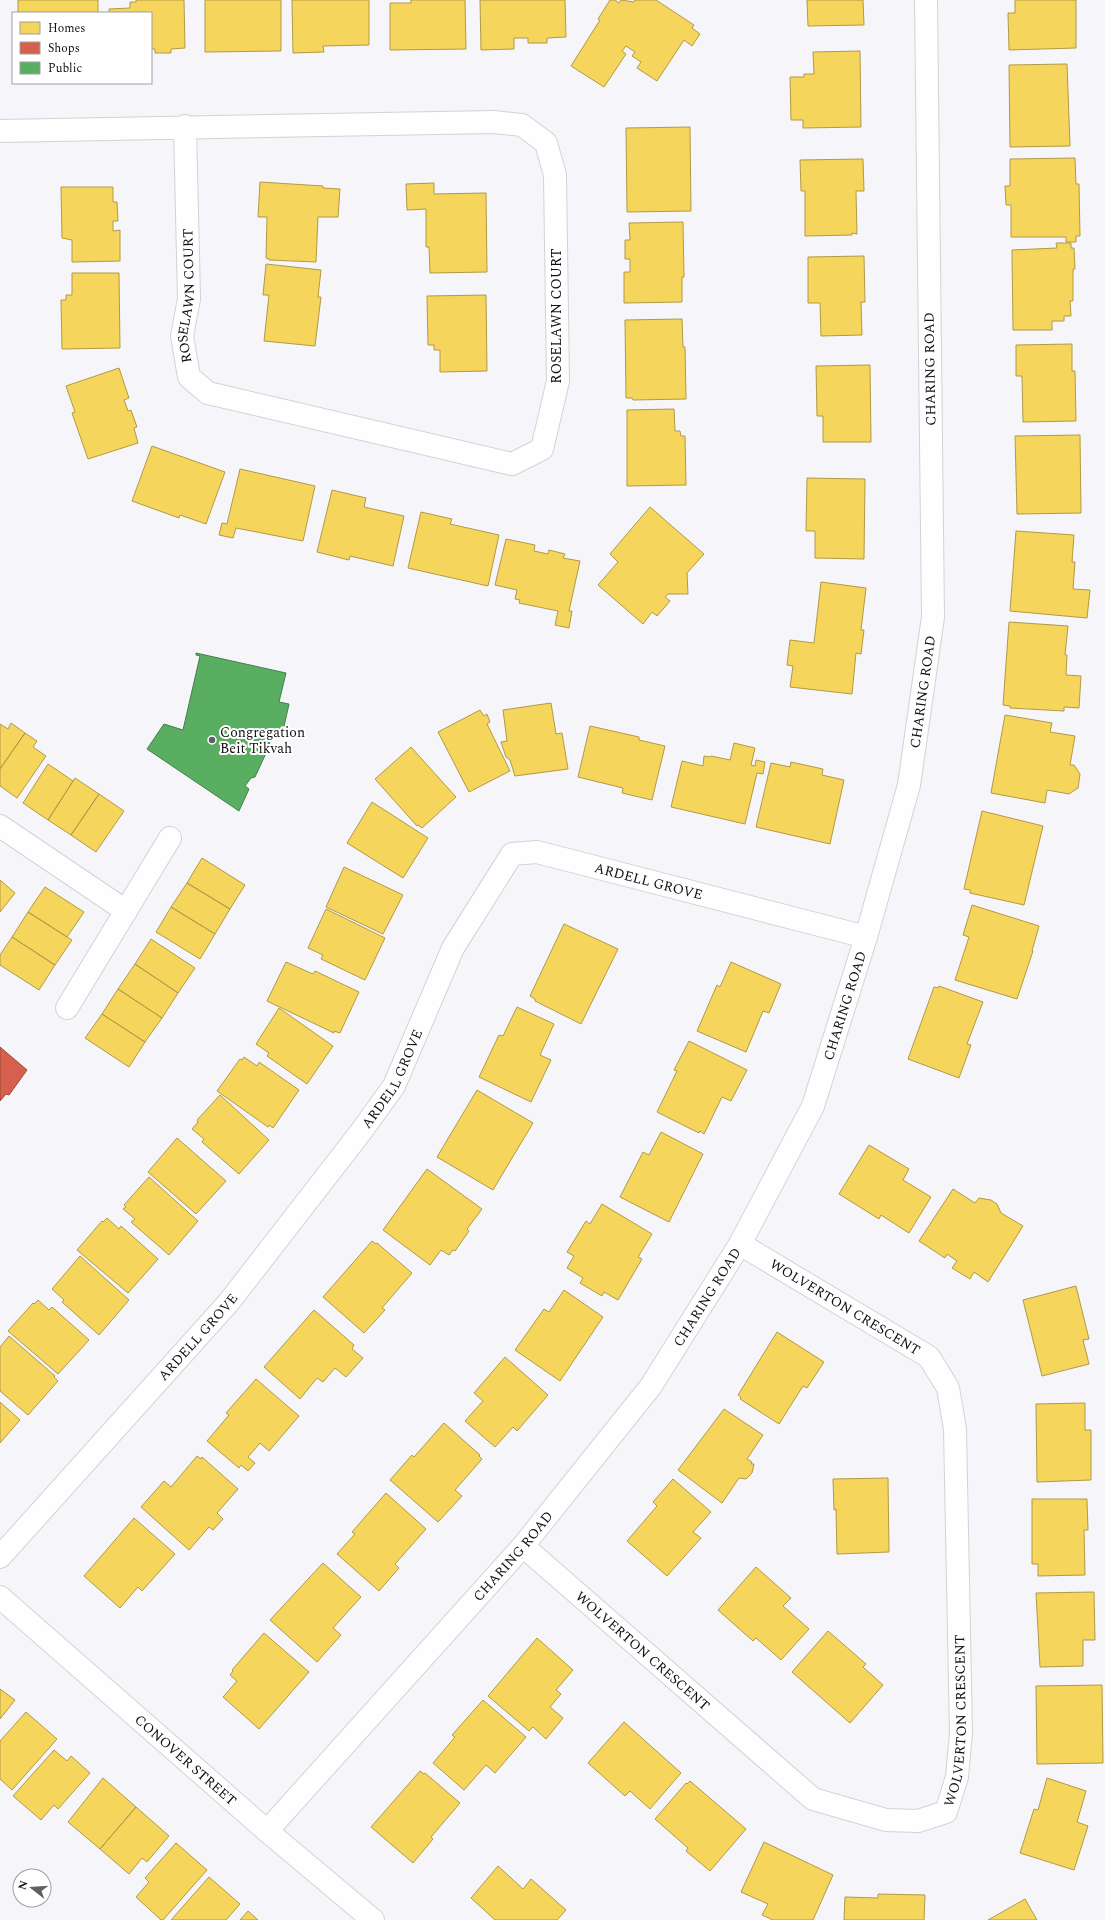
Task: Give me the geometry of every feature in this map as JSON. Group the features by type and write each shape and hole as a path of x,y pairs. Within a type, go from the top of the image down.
{"street":[{"name":"CHARING ROAD","path":"266,1831 522,1546 651,1386 740,1244 813,1106 866,937 909,785 933,617 926,0"},
{"name":"ROSELAWN COURT","path":"0,131 185,126 494,122 522,126 546,143 555,175 558,381 542,449 512,464 208,393 189,377 182,336 189,299 185,126"},
{"path":"0,826 126,911"},
{"path":"67,1008 170,838"},
{"name":"ARDELL GROVE","path":"0,1557 229,1302 368,1122 394,1086 453,948 512,854 537,852 866,937"},
{"name":"WOLVERTON CRESCENT","path":"522,1546 814,1799 886,1820 918,1821 946,1812 957,1777 961,1733 955,1428 948,1388 929,1357 740,1244"},
{"name":"CONOVER STREET","path":"0,1597 266,1831 373,1920"}],"building: Homes":[{"path":"18,0 98,0 98,12 18,12"},
{"path":"136,0 184,0 185,48 171,49 171,53 155,53 155,49 152,49 152,12 109,12 109,9 130,8 130,2 136,2"},
{"path":"205,0 281,0 281,51 205,52"},
{"path":"292,0 369,0 369,45 323,46 324,52 293,53"},
{"path":"411,0 465,0 466,49 390,50 390,3 411,3"},
{"path":"480,0 565,0 566,37 547,38 547,43 528,43 528,38 514,38 514,49 481,50"},
{"path":"610,0 615,0 619,3 621,0 634,2 635,0 656,0 694,25 692,28 700,34 692,46 684,40 657,81 637,68 641,62 632,56 635,52 626,46 622,51 626,54 604,87 571,66 600,20 598,19"},
{"path":"807,0 863,0 864,25 808,26"},
{"path":"1015,0 1076,0 1076,48 1009,50 1008,13 1015,13"},
{"path":"860,51 861,127 803,128 803,120 791,120 790,77 804,77 804,74 814,74 813,52"},
{"path":"1067,64 1070,146 1010,147 1009,65"},
{"path":"690,127 691,211 627,212 626,128"},
{"path":"1075,158 1076,184 1079,184 1080,236 1076,236 1076,242 1066,242 1066,237 1011,237 1011,205 1006,205 1005,186 1010,186 1010,159"},
{"path":"863,159 864,191 856,191 857,234 805,236 805,191 801,191 800,160"},
{"path":"260,182 323,186 323,188 340,189 338,217 318,217 316,262 269,260 266,258 267,217 258,217"},
{"path":"434,183 434,194 486,193 487,272 430,273 429,247 426,247 426,209 407,210 406,184"},
{"path":"61,187 113,187 113,202 117,202 118,221 113,221 113,231 120,230 120,261 72,262 72,240 62,238"},
{"path":"683,222 684,277 682,277 682,302 624,303 624,272 630,272 630,259 625,259 625,240 630,240 629,223"},
{"path":"1056,243 1071,243 1071,248 1074,248 1075,269 1073,269 1073,301 1070,301 1071,316 1064,316 1064,321 1052,321 1052,330 1013,330 1012,250 1057,248"},
{"path":"864,256 865,302 861,302 862,335 821,336 820,303 808,303 808,257"},
{"path":"266,264 321,270 318,297 321,297 315,346 264,341 269,295 263,295"},
{"path":"72,273 119,273 120,348 62,349 61,300 66,300 66,295 72,295"},
{"path":"486,295 487,371 440,372 440,350 434,350 434,345 428,345 427,296"},
{"path":"682,319 683,347 685,347 686,399 633,400 632,398 626,398 625,320"},
{"path":"1072,344 1072,371 1075,371 1076,421 1023,422 1022,376 1016,376 1016,345"},
{"path":"870,365 871,442 823,442 823,416 817,416 816,366"},
{"path":"119,368 129,398 124,400 128,411 131,410 137,427 134,428 138,443 88,459 72,413 75,412 66,386"},
{"path":"674,409 675,431 680,431 681,436 685,436 686,485 627,486 627,410"},
{"path":"1080,435 1081,513 1017,514 1015,436"},
{"path":"152,446 225,472 206,524 180,515 179,518 132,501"},
{"path":"240,469 315,486 303,541 236,528 233,538 219,535 222,523 227,524"},
{"path":"807,478 865,479 864,559 815,558 815,531 806,531"},
{"path":"332,490 366,498 364,507 404,516 393,566 350,556 349,560 317,552"},
{"path":"650,507 704,554 687,573 688,594 668,594 665,597 670,601 657,616 652,612 643,624 598,585 618,562 610,554"},
{"path":"421,512 452,519 450,524 499,535 488,586 408,568"},
{"path":"1016,531 1074,535 1072,562 1075,562 1073,589 1090,590 1087,618 1010,611"},
{"path":"506,539 535,545 534,551 548,554 549,550 565,554 563,558 580,561 569,611 572,611 569,628 555,625 558,611 519,603 520,600 515,599 517,590 495,585"},
{"path":"821,582 866,588 861,630 864,630 861,654 856,653 852,694 790,687 793,666 787,665 790,640 814,643"},
{"path":"1009,622 1068,626 1065,655 1067,655 1066,675 1081,676 1079,708 1064,707 1064,711 1010,708 1010,706 1003,705"},
{"path":"551,703 556,734 562,733 568,769 515,776 510,760 506,757 501,742 507,741 503,710"},
{"path":"480,710 484,716 487,714 490,722 487,724 510,771 469,792 438,732"},
{"path":"1005,715 1052,723 1050,732 1075,736 1070,765 1074,765 1080,774 1078,788 1069,794 1047,790 1045,803 991,793"},
{"path":"11,723 25,733 0,769 0,724 8,729"},
{"path":"590,726 639,737 639,740 665,746 652,800 622,793 623,788 578,777"},
{"path":"25,733 37,741 33,747 46,756 17,798 0,786 0,769"},
{"path":"734,743 755,748 751,765 755,766 756,760 765,762 763,774 757,773 745,824 671,807 682,761 703,766 704,756 730,760"},
{"path":"411,747 456,797 422,828 418,825 417,826 375,779"},
{"path":"791,762 823,769 822,775 844,780 830,844 756,827 771,763 790,767"},
{"path":"48,764 73,781 48,820 23,803"},
{"path":"75,778 99,794 71,835 48,820"},
{"path":"99,794 124,811 96,852 71,835"},
{"path":"372,802 428,838 403,878 347,843"},
{"path":"982,811 1043,826 1024,905 970,893 970,890 964,889"},
{"path":"202,858 245,885 230,909 187,883"},
{"path":"344,867 403,895 383,934 326,907"},
{"path":"0,880 15,893 0,912"},
{"path":"187,883 230,909 215,934 171,907"},
{"path":"45,887 84,912 67,937 28,912"},
{"path":"972,905 1039,926 1033,951 1017,999 955,980 969,937 963,935"},
{"path":"171,907 215,934 200,959 156,932"},
{"path":"326,909 385,938 365,980 321,959 323,955 308,948"},
{"path":"28,912 72,940 55,965 12,937"},
{"path":"564,924 618,949 581,1024 535,1001 535,999 530,996"},
{"path":"12,937 55,965 39,990 0,965 0,955"},
{"path":"151,939 195,968 178,993 135,964"},
{"path":"286,962 313,974 315,971 359,992 340,1033 334,1031 334,1033 267,1001"},
{"path":"731,962 781,984 769,1013 763,1011 746,1052 697,1031 717,985 720,987"},
{"path":"135,964 178,993 162,1018 118,989"},
{"path":"939,986 983,1002 967,1044 971,1045 959,1078 908,1059 934,987 938,988"},
{"path":"118,989 162,1018 145,1042 102,1014"},
{"path":"517,1007 554,1024 540,1055 551,1060 531,1102 479,1077 499,1035 503,1036"},
{"path":"279,1008 333,1046 307,1084 267,1056 269,1053 256,1044"},
{"path":"102,1014 145,1042 129,1067 85,1038"},
{"path":"689,1041 747,1070 731,1101 722,1097 704,1134 700,1131 699,1133 657,1112 677,1071 674,1070"},
{"path":"244,1057 257,1066 259,1062 299,1090 273,1128 269,1125 268,1127 217,1091 240,1059 242,1060"},
{"path":"477,1090 533,1123 493,1190 437,1157"},
{"path":"220,1095 269,1140 239,1174 202,1142 204,1139 192,1129 198,1122 197,1120"},
{"path":"661,1132 703,1154 669,1222 620,1197 643,1152 649,1155"},
{"path":"177,1138 226,1181 196,1214 148,1172"},
{"path":"869,1145 909,1169 903,1180 931,1197 909,1233 881,1215 879,1219 839,1194"},
{"path":"427,1169 482,1209 467,1229 469,1231 455,1251 453,1250 449,1255 441,1250 430,1265 383,1230"},
{"path":"149,1177 198,1221 169,1255 131,1222 135,1219 123,1209 126,1207 124,1205"},
{"path":"953,1189 975,1203 979,1198 991,1200 997,1204 1001,1213 1023,1226 988,1282 974,1272 970,1279 952,1268 957,1261 947,1254 945,1258 919,1241"},
{"path":"602,1204 652,1234 638,1257 642,1259 618,1300 604,1292 602,1296 580,1283 583,1278 567,1268 574,1256 567,1252 586,1221 590,1224"},
{"path":"107,1218 119,1229 121,1226 158,1259 128,1293 77,1250 102,1221 103,1222"},
{"path":"372,1241 376,1244 377,1243 412,1273 382,1308 385,1310 364,1333 323,1297"},
{"path":"80,1256 129,1300 99,1335 62,1302 64,1300 52,1289"},
{"path":"1076,1286 1089,1339 1083,1340 1089,1364 1042,1376 1023,1300"},
{"path":"564,1290 603,1317 560,1381 515,1350 544,1309 549,1312"},
{"path":"38,1300 49,1310 52,1307 89,1340 58,1374 8,1331 33,1303 34,1304"},
{"path":"314,1310 354,1345 352,1349 363,1358 346,1377 335,1368 323,1382 317,1378 300,1399 264,1367"},
{"path":"777,1332 824,1362 807,1388 803,1386 779,1424 740,1399 741,1397 738,1395"},
{"path":"9,1336 55,1376 54,1377 58,1381 28,1415 0,1391 0,1347"},
{"path":"505,1357 548,1395 517,1431 513,1427 495,1447 465,1421 483,1401 474,1393"},
{"path":"256,1379 299,1416 269,1451 260,1443 248,1457 255,1463 248,1471 241,1465 239,1468 207,1441 229,1415 226,1413"},
{"path":"0,1402 20,1420 0,1443"},
{"path":"1085,1403 1085,1430 1091,1430 1091,1480 1037,1482 1036,1404"},
{"path":"724,1409 763,1435 747,1459 752,1462 751,1464 754,1464 752,1473 746,1479 739,1478 722,1503 678,1470"},
{"path":"444,1423 480,1455 479,1456 482,1459 455,1490 462,1496 438,1522 390,1480 412,1455 414,1457"},
{"path":"197,1456 201,1459 202,1457 238,1489 217,1513 223,1519 213,1530 209,1527 189,1550 141,1507 164,1481 171,1487"},
{"path":"888,1478 889,1552 837,1554 836,1509 834,1510 833,1479"},
{"path":"673,1479 711,1512 693,1532 701,1538 667,1576 627,1541 657,1506 653,1502"},
{"path":"386,1493 426,1529 395,1564 399,1568 379,1591 337,1554 355,1534 352,1532"},
{"path":"1032,1499 1087,1499 1088,1530 1084,1530 1085,1575 1038,1576 1038,1564 1032,1564"},
{"path":"134,1518 175,1554 142,1591 138,1587 120,1608 84,1576"},
{"path":"323,1563 361,1597 333,1628 341,1635 317,1662 270,1620"},
{"path":"756,1567 791,1598 783,1606 809,1629 781,1660 756,1638 753,1641 718,1610"},
{"path":"1094,1592 1095,1640 1083,1640 1083,1666 1040,1667 1036,1593"},
{"path":"828,1631 866,1664 863,1667 883,1685 850,1723 792,1672"},
{"path":"264,1633 309,1672 259,1729 223,1697 237,1681 230,1675 233,1671 232,1670"},
{"path":"537,1638 573,1670 556,1690 561,1694 550,1707 563,1718 546,1739 533,1727 529,1731 488,1696"},
{"path":"1102,1685 1103,1763 1037,1764 1036,1686"},
{"path":"0,1689 15,1700 0,1719"},
{"path":"483,1700 526,1737 495,1773 486,1765 464,1790 433,1763 455,1737 452,1735"},
{"path":"26,1712 57,1739 12,1790 0,1779 0,1741"},
{"path":"624,1722 681,1773 650,1809 630,1791 625,1796 588,1763"},
{"path":"54,1750 67,1761 71,1756 90,1773 58,1809 54,1805 41,1820 13,1796"},
{"path":"420,1771 424,1774 425,1773 460,1803 431,1837 433,1839 413,1863 371,1827"},
{"path":"103,1778 136,1807 100,1849 68,1822"},
{"path":"1047,1778 1086,1791 1077,1822 1088,1826 1074,1870 1020,1853 1034,1809 1038,1810"},
{"path":"690,1781 746,1829 710,1871 686,1851 688,1848 655,1819 686,1783 687,1784"},
{"path":"136,1807 169,1836 147,1862 142,1858 129,1874 100,1849"},
{"path":"764,1842 833,1875 813,1920 773,1920 762,1915 768,1904 741,1892"},
{"path":"176,1843 207,1870 163,1920 161,1920 136,1897 149,1882 145,1878"},
{"path":"498,1866 523,1889 531,1879 566,1910 557,1920 495,1920 471,1898"},
{"path":"209,1877 240,1904 226,1920 171,1920"},
{"path":"878,1894 925,1895 924,1920 844,1920 845,1897 878,1898"},
{"path":"1025,1899 1037,1920 988,1920"},
{"path":"248,1911 258,1920 240,1920"}],"building: Shops":[{"path":"0,1047 27,1070 9,1095 6,1094 0,1101"}],"building: Public":[{"name":"Congregation Beit Tikvah","path":"196,653 286,673 279,702 289,704 283,731 273,729 268,749 255,777 251,778 245,786 249,789 239,811 147,749 164,724 183,730 200,656 196,655"}],"place":[{"name":"Congregation Beit Tikvah","path":"212,740"}]}
